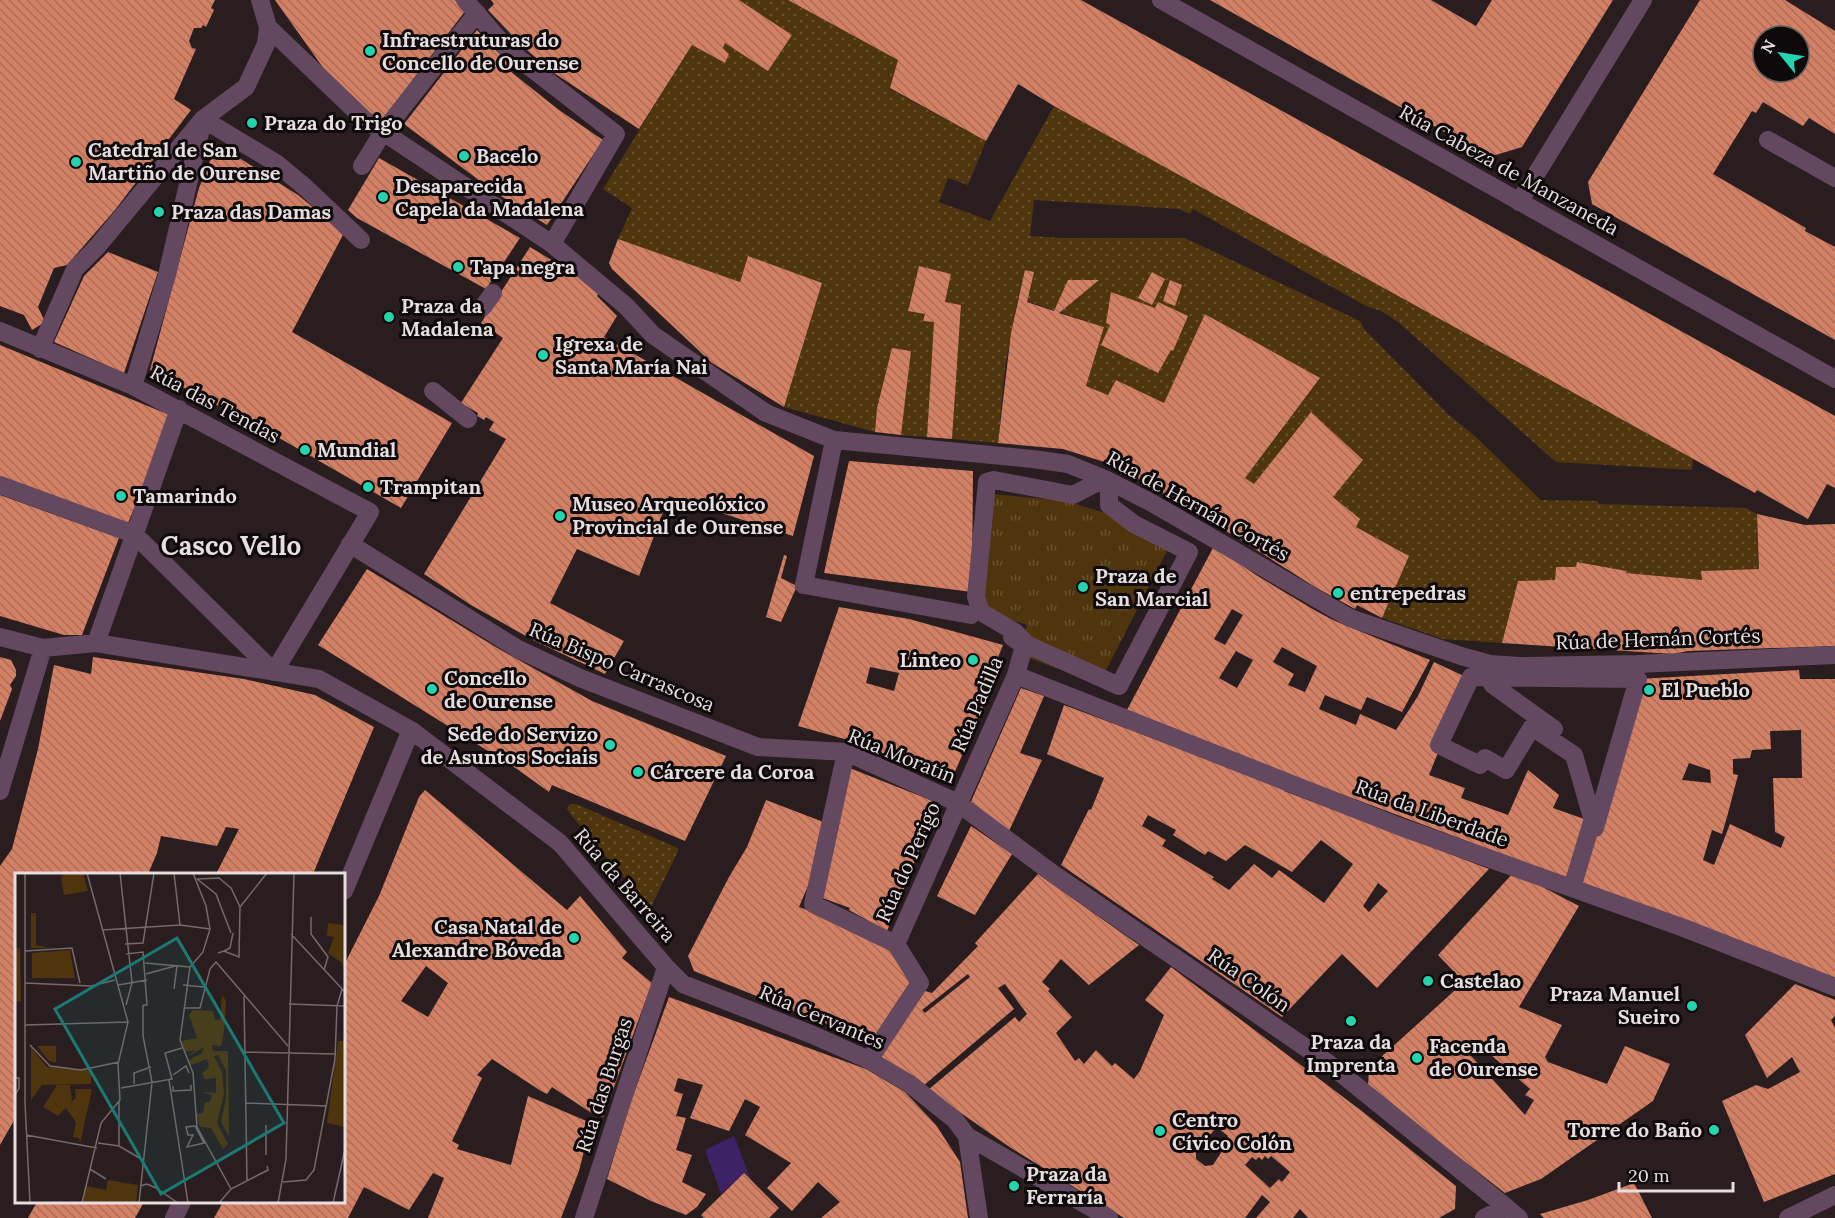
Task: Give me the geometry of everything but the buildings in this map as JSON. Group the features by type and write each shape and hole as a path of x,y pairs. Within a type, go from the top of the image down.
{"street":[{"path":"40,349 75,269 96,248 203,119 246,87 266,44 268,27 260,0"},
{"name":"Rúa Cabeza de Manzaneda","path":"1161,0 1835,379"},
{"path":"1520,202 1643,0"},
{"path":"362,166 471,6 508,50 616,134 552,244"},
{"name":"Rúa de Hernán Cortés","path":"268,27 365,120 552,244 626,306 653,335 766,413 834,440 1068,464 1107,480 1196,528 1350,618 1461,656 1489,671 1520,666 1637,664 1835,655"},
{"path":"203,119 276,163 337,209 362,240"},
{"path":"133,386 166,275 203,119"},
{"path":"1768,140 1835,178"},
{"name":"Rúa das Tendas","path":"0,331 133,386 370,512 350,544"},
{"path":"433,391 468,419"},
{"path":"96,643 179,410"},
{"name":"Rúa Padilla","path":"834,440 804,585 971,615 999,627 1024,646 1016,675 958,802"},
{"path":"994,480 1073,495 1107,480 1109,505 1134,524 1189,552 1119,686 1028,645 1015,632 981,612 976,597 987,482 994,480"},
{"path":"0,485 134,534 274,672 350,544"},
{"name":"Rúa Bispo Carrascosa","path":"350,544 518,649 580,678 758,747"},
{"name":"Rúa da Barreira","path":"0,637 43,648 96,643 319,679 411,730 560,843 666,967"},
{"path":"0,792 43,648"},
{"path":"1489,671 1493,685 1576,745 1594,817 1572,888"},
{"path":"1489,671 1638,678 1595,828 1593,820 1574,755 1532,727 1506,770 1485,758 1480,765 1439,745 1471,677 1489,671"},
{"name":"Rúa da Liberdade","path":"1016,675 1388,822 1684,928 1835,987"},
{"path":"345,889 411,730"},
{"name":"Rúa Moratín","path":"758,747 846,752 958,802"},
{"path":"846,752 813,903 896,944"},
{"name":"Rúa do Perigo","path":"868,1060 921,983 896,944 958,802"},
{"name":"Rúa Colón","path":"958,802 1052,873 1328,1063 1513,1213"},
{"name":"Rúa Cervantes","path":"666,967 683,984 813,1035 868,1060 910,1084 955,1120 967,1136"},
{"name":"Rúa das Burgas","path":"584,1218 666,967"},
{"path":"967,1136 979,1218"},
{"path":"967,1136 1110,1218"},
{"path":"1788,1218 1835,1196"},
{"path":"174,1218 182,1203"},
{"path":"1484,1218 1513,1213"}],"green space":[{"path":"739,0 788,0 898,60 890,89 986,141 968,185 948,178 939,202 990,221 1054,106 1693,459 1692,470 1556,462 1398,322 1193,209 1190,214 1179,209 1034,200 1030,236 1185,238 1360,321 1365,330 1449,415 1476,437 1541,500 1746,508 1757,514 1759,569 1701,571 1702,580 1626,573 1627,571 1578,562 1576,567 1556,567 1555,580 1518,581 1502,643 1443,639 1382,618 1409,556 1356,527 1333,497 1362,460 1311,412 1254,484 1245,478 1320,379 1206,314 1164,403 1116,380 1108,395 1086,386 1104,327 1018,298 1005,368 998,443 952,439 961,305 945,302 951,274 919,266 908,310 925,314 923,321 934,322 927,437 901,435 911,351 892,349 877,408 875,432 784,407 822,283 748,256 740,282 618,239 632,208 603,189 692,45 724,63 729,54 723,48 725,43 768,71 792,35"},
{"name":"Praza de San Marcial","path":"992,494 1066,501 1105,513 1168,549 1099,684 1018,654 1027,625 979,609"},
{"path":"570,804 576,804 678,848 650,909 571,815 567,809"}],"shaded area":[{"path":"734,1136 751,1180 744,1173 721,1194 705,1150"}],"place":[{"name":"Infraestruturas do Concello de Ourense","path":"370,51"},
{"name":"Praza do Trigo","path":"252,123"},
{"name":"Bacelo","path":"464,156"},
{"name":"Catedral de San Martiño de Ourense","path":"76,162"},
{"name":"Desaparecida Capela da Madalena","path":"383,197"},
{"name":"Praza das Damas","path":"159,212"},
{"name":"Tapa negra","path":"458,267"},
{"name":"Praza da Madalena","path":"389,317"},
{"name":"Igrexa de Santa María Nai","path":"543,355"},
{"name":"Mundial","path":"305,450"},
{"name":"Trampitan","path":"368,487"},
{"name":"Tamarindo","path":"121,496"},
{"name":"Museo Arqueolóxico Provincial de Ourense","path":"560,516"},
{"name":"Praza de San Marcial","path":"1083,587"},
{"name":"entrepedras","path":"1338,593"},
{"name":"Linteo","path":"973,660"},
{"name":"Concello de Ourense","path":"432,689"},
{"name":"El Pueblo","path":"1649,690"},
{"name":"Sede do Servizo de Asuntos Sociais","path":"610,745"},
{"name":"Cárcere da Coroa","path":"638,772"},
{"name":"Casa Natal de Alexandre Bóveda","path":"574,938"},
{"name":"Castelao","path":"1428,981"},
{"name":"Praza Manuel Sueiro","path":"1692,1006"},
{"name":"Praza da Imprenta","path":"1351,1021"},
{"name":"Facenda de Ourense","path":"1417,1058"},
{"name":"Torre do Baño","path":"1714,1130"},
{"name":"Centro Cívico Colón","path":"1160,1131"},
{"name":"Praza da Ferraría","path":"1014,1186"}],"district":[{"name":"Casco Vello","path":"231,546"}]}
